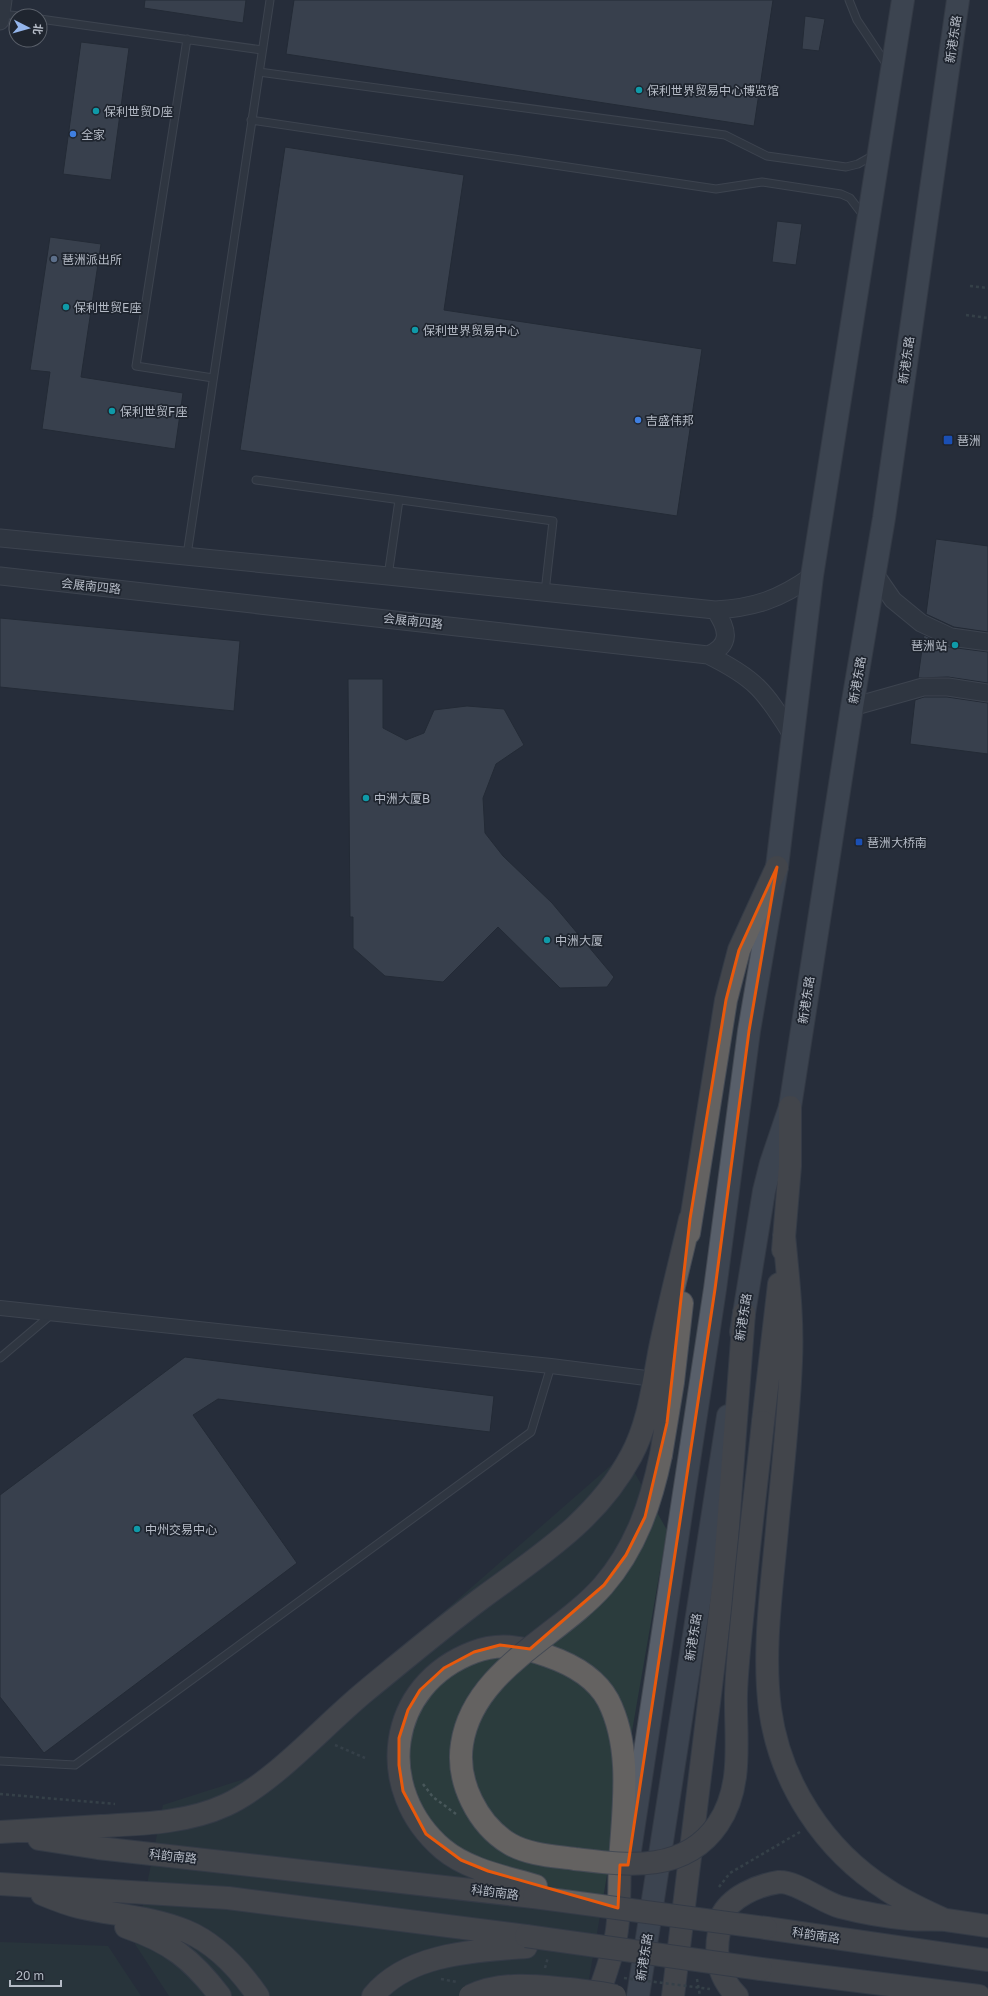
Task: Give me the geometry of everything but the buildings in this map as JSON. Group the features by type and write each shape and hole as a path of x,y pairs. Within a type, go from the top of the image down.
{"highway":[{"path":"777,867 739,950 720,1032 690,1220 679,1331 661,1455 645,1517 637,1535 614,1573 591,1599 575,1614 496,1679 473,1708 467,1725 462,1744 461,1764 466,1785 479,1815 501,1838 514,1846 544,1855 621,1865 658,1863 675,1858 707,1838 718,1825 726,1811 736,1776 737,1685 744,1600 784,1235 790,1166 790,1108"},
{"path":"0,1833 178,1820 226,1805 246,1793 292,1756 365,1691 480,1599 554,1545 590,1514 620,1475 636,1446 641,1432 690,1220"},
{"path":"784,1235 791,1305 791,1361 768,1657 770,1710 776,1738 784,1764 805,1809 827,1838 851,1863 887,1890 945,1920"},
{"path":"671,1990 724,1580 744,1313"},
{"path":"535,1891 461,1860 445,1851 426,1834 413,1814 403,1791 399,1766 399,1738 408,1710 420,1690 450,1665 474,1652 500,1645 529,1649 559,1660 578,1670 595,1683 608,1700 619,1732 624,1783 617,1931 598,1996"},
{"name":"科韵南路","path":"0,1833 98,1848 535,1891 607,1907 988,1960"},
{"path":"737,1996 726,1985 718,1964 717,1940 721,1917 737,1898 768,1884 781,1882 794,1885 819,1899 855,1911 892,1917 945,1920 988,1926"},
{"path":"10,1886 78,1907 157,1922 186,1932 210,1945 231,1962 258,1996"},
{"path":"10,1886 228,1898 526,1942 582,1943 979,1996"},
{"path":"78,1907 100,1920 145,1934 170,1945 192,1963 220,1996"},
{"path":"372,1996 402,1971 427,1962 451,1955 526,1942"},
{"path":"465,1990 508,1985 564,1989 615,1996"}],"main road":[{"path":"607,1996 714,1297 750,1031 777,867 812,576 903,0"},
{"name":"新港东路","path":"638,1996 764,1191 771,1163 790,1108 852,707 875,574 958,0"}],"street":[{"path":"4,536 715,610 737,609 758,605 782,596 812,576"},
{"path":"875,574 893,600 921,623 951,637 988,642"},
{"name":"会展南四路","path":"3,578 708,655 750,679 766,695 792,735"},
{"path":"708,655 718,651 725,637 724,622 715,610"},
{"path":"852,707 923,687 948,687 988,693"},
{"path":"0,1308 654,1378"}],"lane":[{"path":"187,555 270,0"},
{"path":"849,0 853,10 892,72"},
{"path":"853,10 854,0"},
{"path":"48,20 262,50"},
{"path":"187,39 136,366 213,378"},
{"path":"259,72 725,135 767,156 846,167 868,160 879,152"},
{"path":"252,120 716,189 762,182 841,194 854,202 867,221"},
{"path":"256,480 553,521 545,592"},
{"path":"388,576 399,500"},
{"path":"0,1358 52,1314"},
{"path":"0,1761 75,1765 531,1432 551,1366"}],"path":[{"path":"970,286 988,288"},
{"path":"966,315 988,318"},
{"path":"340,1747 365,1758"},
{"path":"0,1794 118,1805"},
{"path":"433,1797 457,1815"},
{"path":"439,1978 465,1990"},
{"path":"671,1990 710,1989"}],"highlighted area":[{"path":"777,867 749,1031 715,1289 628,1865 620,1865 618,1908 488,1871 461,1860 426,1834 403,1791 399,1765 399,1738 408,1710 420,1690 444,1668 474,1652 500,1645 530,1649 604,1585 626,1555 645,1517 667,1423 690,1219 726,1000 739,950"}],"shaded area":[{"path":"624,1454 667,1530 586,1996 169,1996 135,1944 163,1805 257,1775"},
{"path":"0,1942 108,1946 141,1996 0,1996"}],"place":[{"name":"保利世界贸易中心博览馆","path":"639,90"},
{"name":"保利世贸D座","path":"96,111"},
{"name":"全家","path":"73,134"},
{"name":"琶洲派出所","path":"54,259"},
{"name":"保利世贸E座","path":"66,307"},
{"name":"保利世界贸易中心","path":"415,330"},
{"name":"保利世贸F座","path":"112,411"},
{"name":"吉盛伟邦","path":"638,420"},
{"name":"琶洲","path":"948,440"},
{"name":"琶洲站","path":"955,645"},
{"name":"中洲大厦B","path":"366,798"},
{"name":"琶洲大桥南","path":"859,842"},
{"name":"中洲大厦","path":"547,940"},
{"name":"中州交易中心","path":"137,1529"}]}
